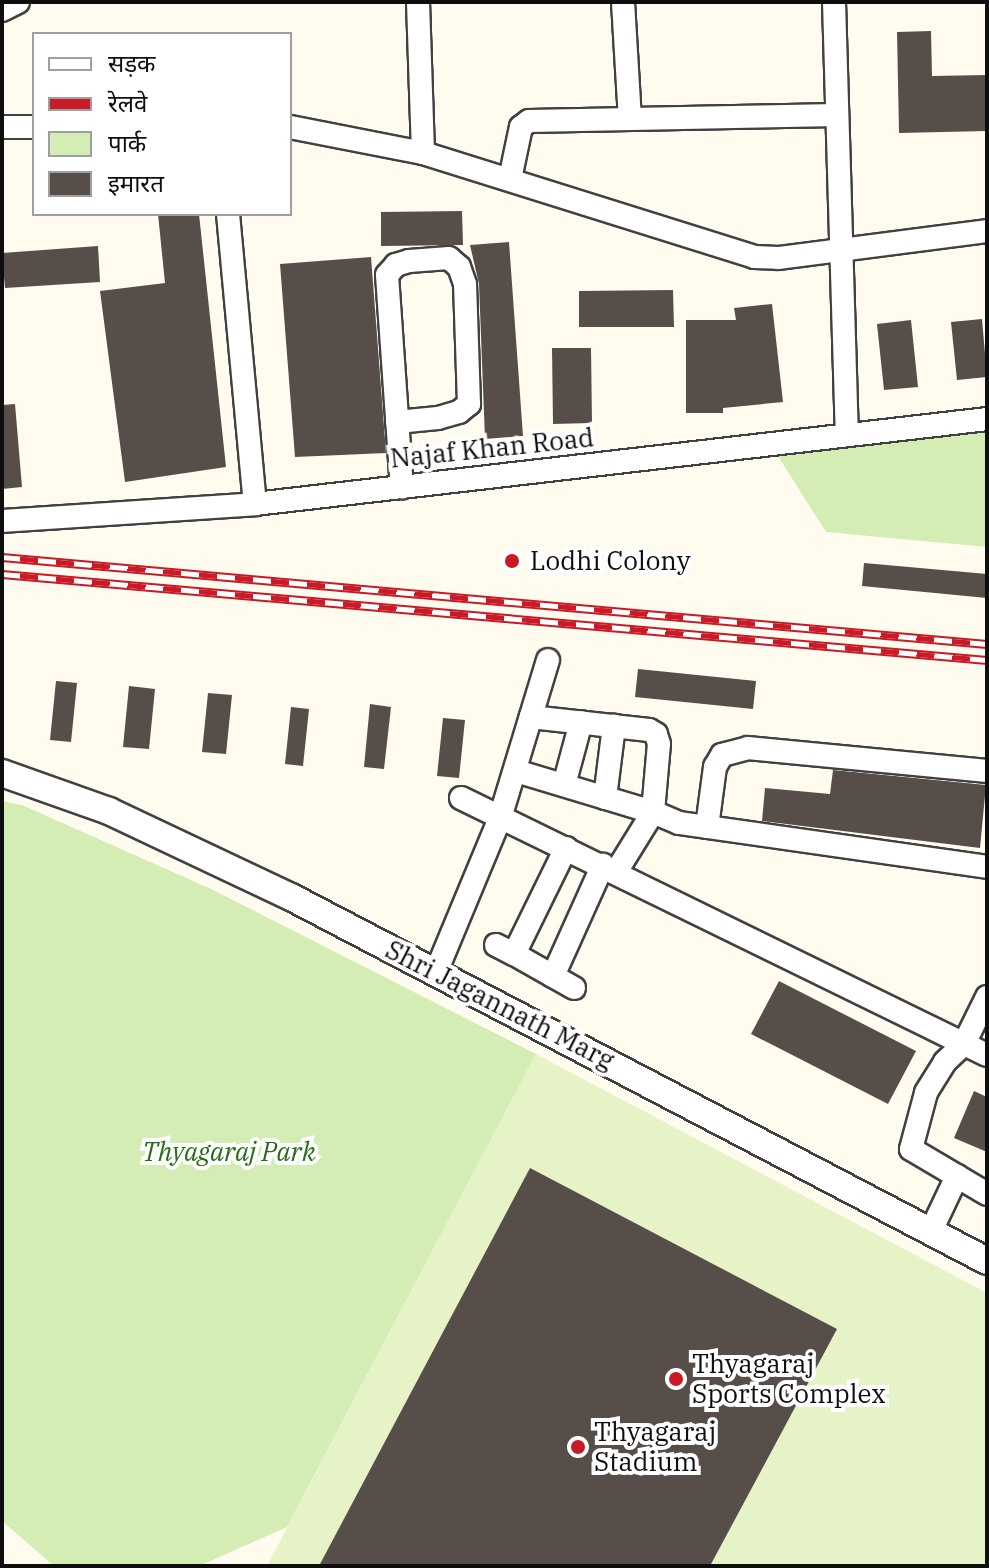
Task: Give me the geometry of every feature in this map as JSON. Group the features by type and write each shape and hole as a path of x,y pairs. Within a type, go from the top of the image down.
{"street":[{"path":"2,10 18,2"},
{"path":"418,2 423,153"},
{"path":"623,2 630,119"},
{"path":"834,2 847,435"},
{"path":"510,179 523,122 837,115"},
{"path":"2,127 32,127"},
{"path":"292,127 423,153 736,254 779,258 841,247 987,231"},
{"path":"228,216 255,504"},
{"path":"397,422 438,418 459,412 469,404 465,284 459,267 449,258 409,261 396,265 387,275 397,422 402,487"},
{"name":"Najaf Khan Road","path":"2,521 255,504 987,419"},
{"path":"436,972 500,818 548,660"},
{"path":"531,717 656,734 659,744 653,812 610,868 553,976"},
{"path":"564,785 581,722"},
{"path":"605,798 614,726"},
{"path":"707,827 715,767 722,755 748,748 987,771"},
{"path":"516,771 653,812 679,823 987,867"},
{"name":"Shri Jagannath Marg","path":"2,773 109,811 291,897 987,1261"},
{"path":"461,798 610,868 987,1055"},
{"path":"566,848 505,950 574,988"},
{"path":"987,997 964,1044 945,1062 926,1093 911,1149 987,1194"},
{"path":"931,1231 957,1176"}],"green space":[{"path":"987,419 987,547 826,532 771,445"},
{"name":"Thyagaraj Park","path":"2,801 22,805 211,889 536,1054 287,1527 199,1566 54,1566 2,1521"},
{"name":"Thyagaraj Sports Complex","path":"536,1054 987,1293 987,1566 267,1566"}],"building":[{"path":"931,31 932,76 987,75 987,131 899,133 897,32"},
{"path":"462,211 463,245 381,246 381,212"},
{"path":"158,216 199,216 226,467 125,482 100,291 165,283"},
{"path":"509,242 523,436 485,439 479,284 470,245"},
{"path":"98,246 100,282 5,288 2,253"},
{"path":"371,257 386,453 295,457 280,264"},
{"path":"673,290 674,327 579,327 579,291"},
{"path":"772,304 783,402 723,408 723,413 686,413 686,320 736,320 734,308"},
{"path":"982,319 987,377 957,380 951,322"},
{"path":"911,320 918,387 884,390 877,324"},
{"path":"552,348 591,348 592,423 553,424"},
{"path":"15,404 22,487 2,489 2,405"},
{"path":"864,563 987,574 987,598 862,586"},
{"path":"638,669 756,681 753,709 635,697"},
{"path":"56,681 77,683 71,742 50,740"},
{"path":"129,686 155,689 149,749 123,747"},
{"path":"208,693 232,695 226,754 202,752"},
{"path":"370,704 391,707 384,769 364,767"},
{"path":"291,707 309,709 303,766 285,764"},
{"path":"443,718 465,720 459,778 437,776"},
{"path":"833,770 986,785 980,848 762,821 765,788 830,794"},
{"path":"779,981 916,1051 888,1104 751,1034"},
{"path":"974,1091 987,1097 987,1152 954,1138"},
{"name":"Thyagaraj Stadium","path":"530,1168 837,1329 710,1566 319,1566"}],"railway":[{"path":"2,557 987,644"},
{"path":"2,574 987,660"}],"place":[{"name":"Lodhi Colony","path":"512,561"},
{"name":"Thyagaraj Sports Complex","path":"676,1379"},
{"name":"Thyagaraj Stadium","path":"578,1447"}]}
